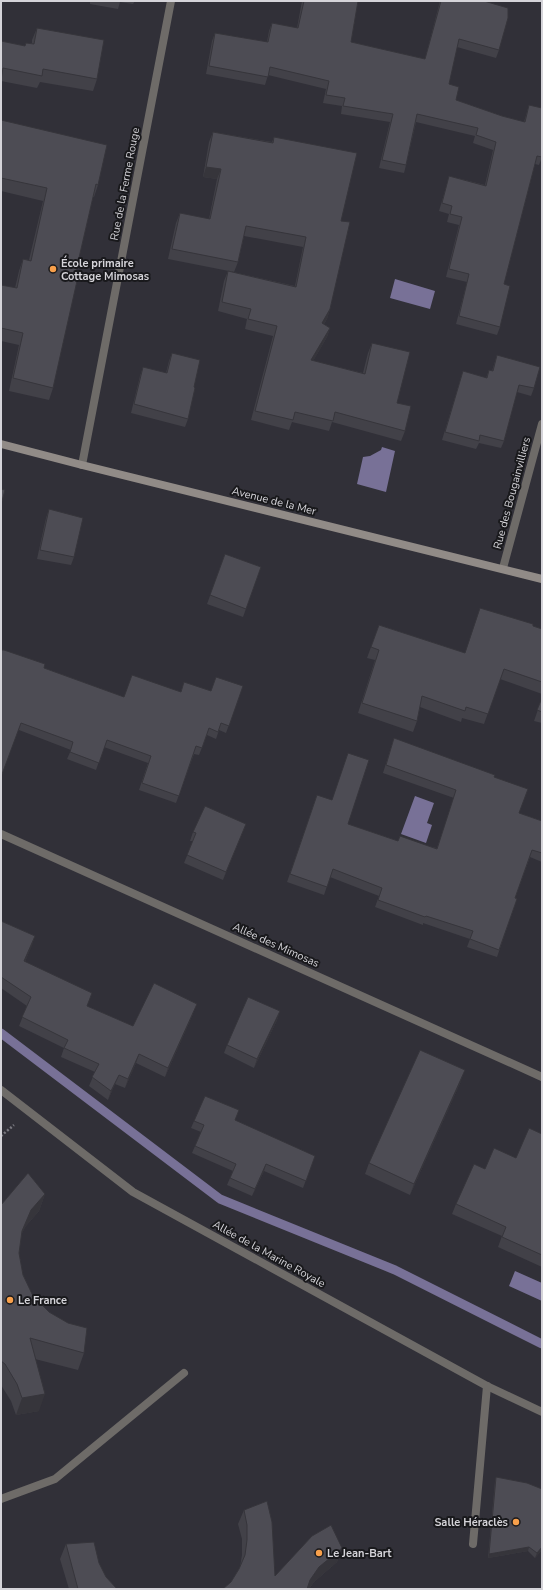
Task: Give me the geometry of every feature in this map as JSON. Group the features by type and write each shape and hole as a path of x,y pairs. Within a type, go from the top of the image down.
{"main road":[{"name":"Avenue de la Mer","path":"1,444 82,466 503,568 542,579"}],"street":[{"name":"Rue de la Ferme Rouge","path":"82,466 171,1"},
{"name":"Rue des Bougainvilliers","path":"503,568 542,424"},
{"name":"Allée des Mimosas","path":"1,834 542,1077"},
{"name":"Allée de la Marine Royale","path":"1,1090 133,1192 487,1386 542,1412"},
{"path":"1,1499 55,1479 184,1373"},
{"path":"473,1544 487,1386"}],"shaded area":[{"path":"395,279 435,291 430,309 390,298"},
{"path":"382,447 395,451 386,492 357,484 363,457 370,456 381,450"},
{"path":"415,796 434,803 427,823 432,825 426,843 401,834"},
{"path":"515,1271 542,1283 542,1301 509,1286"}],"building":[{"path":"304,1 358,1 351,42 425,59 441,1 484,1 508,8 508,18 499,50 459,39 449,84 459,87 456,100 502,116 525,122 529,105 542,108 542,157 537,156 504,284 510,286 500,327 459,316 469,274 449,269 462,217 450,214 452,206 442,203 449,176 486,186 496,142 476,135 478,128 417,114 406,165 382,160 393,114 343,106 345,98 326,95 329,81 270,67 268,77 209,66 215,33 268,42 272,23 298,28"},
{"path":"37,28 104,40 97,79 43,69 42,76 3,68 1,80 1,41 25,46 26,43 34,44"},
{"path":"1,120 107,145 98,185 96,184 76,271 79,272 53,388 13,378 23,333 1,328 1,285 17,288 23,259 31,261 47,188 1,178"},
{"path":"213,132 273,143 274,137 357,153 341,221 350,222 330,309 322,323 330,328 311,360 365,374 372,343 410,352 397,403 411,406 405,431 335,412 333,421 295,412 293,420 255,411 277,326 248,319 251,309 222,302 228,271 296,287 306,237 246,226 238,262 172,249 180,213 210,219 221,169 206,167"},
{"path":"172,353 200,360 188,419 134,404 143,367 167,373"},
{"path":"497,355 540,367 534,388 519,385 504,441 480,435 479,441 445,432 463,371 487,378 489,370 493,371"},
{"path":"1,489 5,490 1,505"},
{"path":"49,509 83,518 74,557 40,550"},
{"path":"225,554 261,567 246,609 210,595"},
{"path":"480,608 533,624 533,626 542,629 542,682 504,669 488,714 466,707 465,711 422,696 417,721 362,703 379,650 371,647 379,625 465,653"},
{"path":"1,650 45,664 44,668 124,697 132,675 181,692 184,682 211,691 216,677 243,686 229,726 221,723 218,732 209,728 202,748 196,746 179,796 142,783 151,756 107,740 99,763 70,752 73,742 21,723 1,777"},
{"path":"542,698 542,712 537,710"},
{"path":"394,738 495,775 494,777 528,789 519,813 542,821 542,853 532,850 499,950 470,939 473,931 426,916 425,917 378,900 382,888 333,869 327,887 290,874 317,795 332,800 348,753 369,760 348,824 398,841 400,836 437,849 456,790 386,765"},
{"path":"205,806 246,824 226,872 187,855 196,833 193,832"},
{"path":"1,921 35,936 24,961 92,993 87,1006 133,1026 154,983 197,1004 168,1068 139,1054 128,1079 119,1075 111,1091 92,1077 99,1064 64,1048 68,1040 22,1017 31,997 1,977"},
{"path":"248,997 280,1011 257,1059 227,1045"},
{"path":"420,1050 465,1070 414,1184 369,1163"},
{"path":"205,1096 239,1110 235,1120 315,1156 306,1181 266,1164 255,1189 230,1178 236,1164 195,1146 204,1125 194,1121"},
{"path":"529,1128 542,1134 542,1255 502,1237 506,1227 456,1204 474,1164 485,1169 494,1148 516,1158"},
{"name":"Le France","path":"28,1173 45,1194 31,1210 22,1231 19,1253 23,1275 33,1296 49,1312 68,1323 87,1328 84,1353 30,1338 45,1394 22,1398 17,1384 5,1364 1,1361 1,1205"},
{"name":"Salle Héraclès","path":"496,1477 527,1483 542,1489 542,1547 537,1553 529,1547 489,1554"},
{"name":"Le Jean-Bart","path":"267,1501 272,1522 275,1576 312,1536 331,1525 342,1548 319,1567 310,1580 307,1589 223,1589 231,1582 245,1555 247,1525 244,1510"},
{"path":"94,1542 99,1563 106,1577 117,1589 78,1589 66,1544"}],"waterway":[{"path":"1,1033 220,1199 395,1270 542,1344"}],"place":[{"name":"École primaire Cottage Mimosas","path":"53,269"},
{"name":"Le France","path":"10,1300"},
{"name":"Salle Héraclès","path":"516,1522"},
{"name":"Le Jean-Bart","path":"319,1553"}]}
